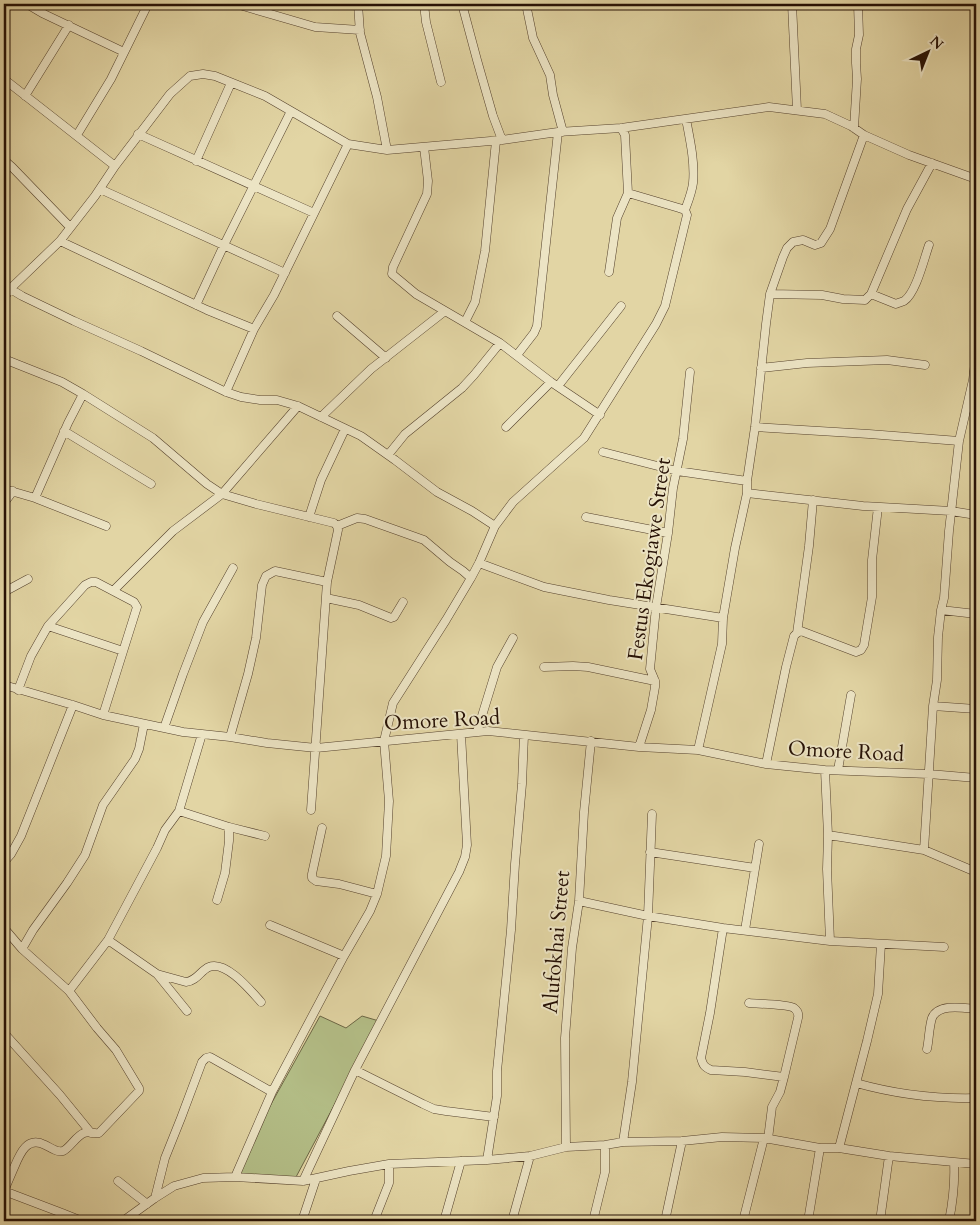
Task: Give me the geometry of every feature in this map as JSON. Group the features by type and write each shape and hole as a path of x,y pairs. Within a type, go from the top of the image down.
{"street":[{"path":"27,4 124,52"},
{"path":"77,135 111,79 148,4"},
{"path":"236,4 315,27 360,30"},
{"path":"358,4 360,30 377,97 387,150"},
{"path":"424,4 426,22 441,82"},
{"path":"462,4 499,140 485,251 475,302 466,322"},
{"path":"517,355 534,333 537,326 560,132 550,75 533,38 526,4"},
{"path":"792,4 797,110"},
{"path":"854,128 857,79 856,56 859,35 858,4"},
{"path":"25,96 68,25"},
{"path":"4,298 7,287 60,241 100,189 138,134 170,94 190,76 203,74 215,76 265,96 348,144 387,150 499,140 560,132 622,128 769,107 825,114 864,135 909,155 976,179"},
{"path":"4,79 115,166"},
{"path":"196,161 231,83"},
{"path":"196,305 291,111"},
{"path":"235,1177 272,1092 370,911 377,894 386,856 389,801 384,741 394,703 479,564 495,526 513,502 584,438 656,324 665,306 687,215 685,210 693,185 692,151 686,119"},
{"path":"609,272 618,218 628,193 626,135 622,128"},
{"path":"138,134 314,213"},
{"path":"698,750 722,644 723,618 747,493 770,294 787,248 793,242 803,240 815,245 821,243 830,230 864,135"},
{"path":"226,392 254,329 285,274 348,144"},
{"path":"424,147 428,181 427,194 393,267 392,274 416,294 500,343 554,384 600,414"},
{"path":"4,160 70,227"},
{"path":"770,294 822,294 865,300 871,294 907,209 932,163"},
{"path":"100,189 285,274"},
{"path":"628,193 685,210"},
{"path":"60,241 196,305 254,329"},
{"path":"871,294 896,304 904,301 919,274 929,245"},
{"path":"7,287 74,321 226,392 260,400 277,400 298,406 361,436 437,492 472,510 495,526"},
{"path":"506,427 554,384 621,306"},
{"path":"320,417 371,369 445,311"},
{"path":"337,316 386,358"},
{"path":"388,455 405,434 462,388 500,343"},
{"path":"924,850 933,706 937,680 938,637 944,598 951,511 960,441 974,381 976,354"},
{"path":"4,359 62,382 83,394 153,438 207,484 222,494 334,523 337,526 336,541 326,582 311,810"},
{"path":"761,368 807,363 887,360 925,365"},
{"name":"Festus Ekogiawe Street","path":"639,747 651,710 655,681 650,669 656,607 673,488 683,439 690,372"},
{"path":"35,498 64,431 83,394"},
{"path":"113,591 173,531 222,494 298,406"},
{"path":"755,427 960,441"},
{"path":"309,517 321,480 345,429"},
{"path":"64,431 151,484"},
{"path":"603,452 677,471 747,481"},
{"path":"4,489 35,498 106,526"},
{"path":"4,504 12,491"},
{"path":"747,493 878,507 951,511 976,515"},
{"path":"766,764 791,644 797,633 809,546 813,500"},
{"path":"797,633 802,632 856,652 861,650 864,645 872,597 872,560 878,507"},
{"path":"586,517 668,533"},
{"path":"337,526 357,518 365,519 424,540 471,578"},
{"path":"479,564 544,587 610,600 723,618"},
{"path":"164,728 203,622 233,568"},
{"path":"230,737 248,674 256,638 262,585 266,576 275,571 326,582"},
{"path":"4,592 28,579"},
{"path":"18,690 31,656 48,626 85,585 96,582 134,602 137,607 103,715"},
{"path":"326,598 359,605 391,618 394,617 403,602"},
{"path":"941,610 976,614"},
{"path":"48,626 123,651"},
{"path":"477,732 497,667 513,638"},
{"path":"544,667 588,667 655,681"},
{"name":"Omore Road","path":"4,685 103,715 144,724 202,734 316,748 488,731 639,747 698,750 766,764 825,770 976,778"},
{"path":"838,770 851,695"},
{"path":"4,862 21,836 73,705"},
{"path":"933,706 976,709"},
{"path":"22,949 85,855 103,805 135,759 144,724"},
{"path":"69,991 108,940 165,830 178,811 202,734"},
{"path":"304,1181 355,1070 465,856 467,845 462,734"},
{"path":"487,1160 497,1096 522,784 524,735"},
{"name":"Alufokhai Street","path":"566,1147 565,1038 572,948 579,901 584,812 591,742"},
{"path":"825,770 830,941"},
{"path":"178,811 265,836"},
{"path":"623,1142 632,1082 648,916 652,814"},
{"path":"217,900 225,873 229,827"},
{"path":"322,828 312,878 316,881 340,884 377,894"},
{"path":"828,835 924,850 976,872"},
{"path":"745,930 759,844"},
{"path":"650,852 755,868"},
{"path":"579,901 648,916 724,928 830,941 944,947"},
{"path":"270,925 344,956"},
{"path":"4,928 22,949 69,991 116,1050 139,1088 138,1093 99,1133 84,1133 63,1151 57,1151 42,1143 34,1142 21,1150 4,1191 82,1221"},
{"path":"724,928 701,1058 703,1064 711,1070 784,1077"},
{"path":"108,940 157,974 187,1011"},
{"path":"839,1148 878,994 882,944"},
{"path":"157,974 191,982 209,966 216,966 226,969 243,982 261,1002"},
{"path":"743,1221 766,1138 772,1107 780,1092 799,1014 797,1010 790,1006 749,1003"},
{"path":"928,1049 932,1019 937,1012 947,1008 976,1009"},
{"path":"4,1033 91,1132"},
{"path":"155,1198 165,1158 202,1062 206,1058 210,1057 272,1092"},
{"path":"355,1070 434,1109 494,1116"},
{"path":"856,1083 880,1090 954,1098 976,1098"},
{"path":"128,1220 155,1198 174,1186 203,1178 235,1177 304,1181 389,1164 487,1160 530,1156 566,1147 623,1142 682,1141 722,1137 766,1138 820,1148 839,1148 889,1156 976,1164"},
{"path":"665,1221 682,1141"},
{"path":"593,1221 605,1172 605,1145"},
{"path":"808,1221 820,1148"},
{"path":"512,1221 530,1156"},
{"path":"880,1221 889,1156"},
{"path":"444,1221 461,1161"},
{"path":"949,1221 954,1199 954,1162"},
{"path":"374,1221 389,1183 389,1164"},
{"path":"302,1221 316,1179"},
{"path":"118,1181 147,1204"}],"green space":[{"path":"320,1016 346,1028 362,1016 379,1021 296,1177 230,1178"}]}
